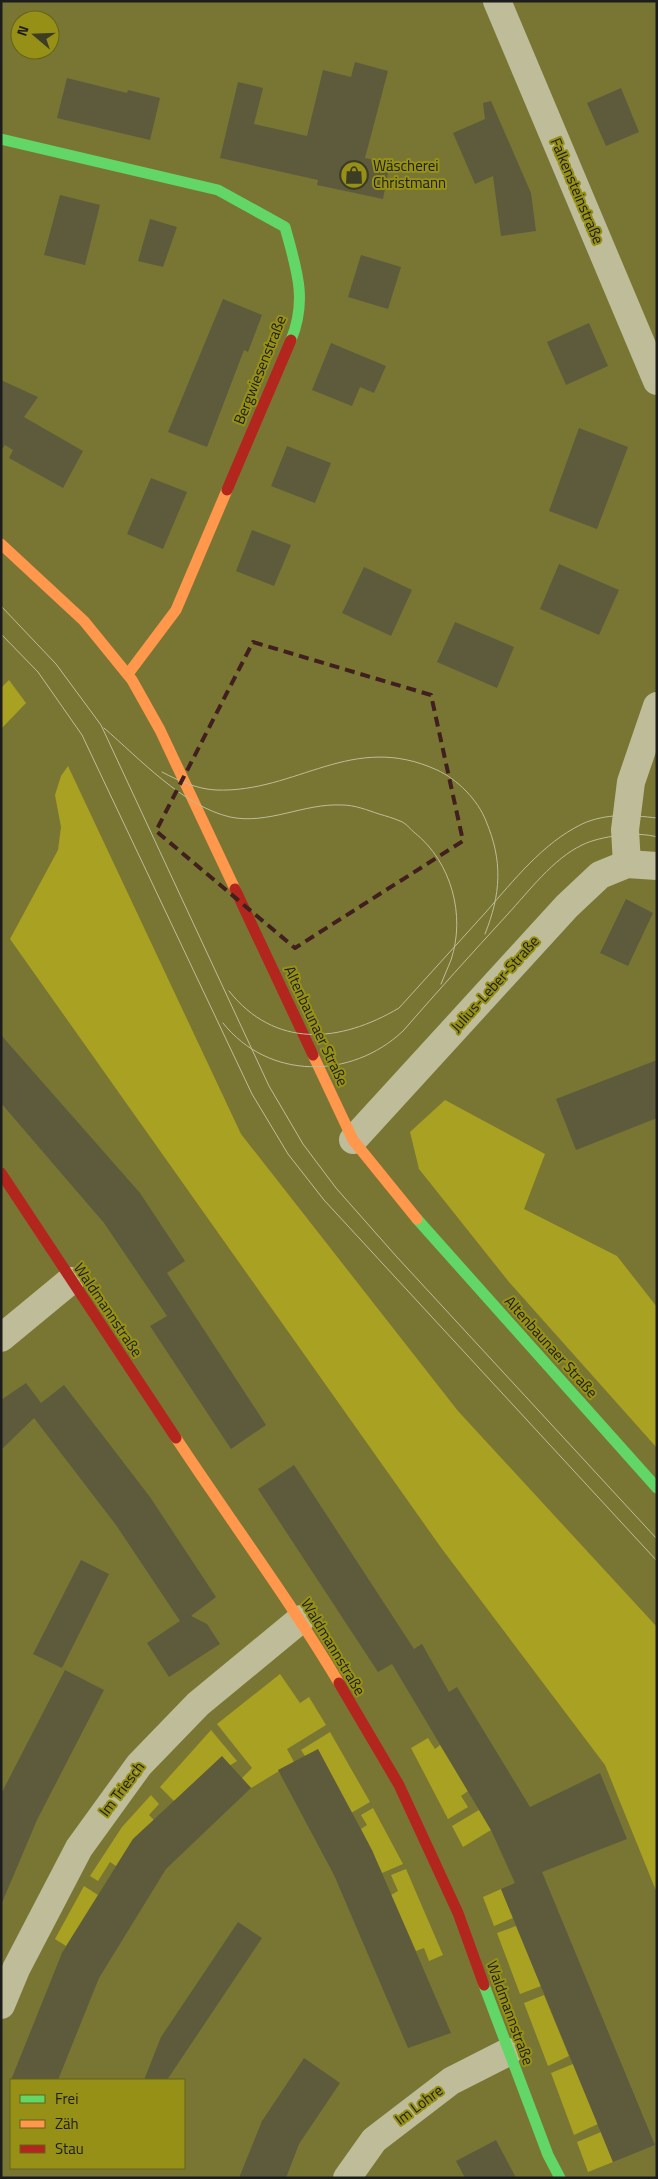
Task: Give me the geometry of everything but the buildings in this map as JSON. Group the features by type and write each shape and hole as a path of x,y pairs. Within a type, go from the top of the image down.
{"street":[{"name":"Falkensteinstraße","path":"497,1 657,381"},
{"name":"Bergwiesenstraße","path":"1,139 218,190 285,227 300,280 298,322 176,610 128,674"},
{"name":"Altenbaunaer Straße","path":"1,544 58,595 95,632 128,674 160,730 353,1140 400,1200 657,1488"},
{"path":"627,864 625,830 631,782 657,706"},
{"name":"Julius-Leber-Straße","path":"353,1140 567,906 600,875 627,864 657,866"},
{"name":"Waldmannstraße","path":"1,1173 70,1281 238,1532 301,1619 399,1785 458,1913 508,2052 548,2155 560,2178"},
{"path":"1,1338 70,1281"},
{"name":"Im Triesch","path":"1,2005 16,1969 79,1848 139,1765 198,1704 301,1619"},
{"name":"Im Lohre","path":"347,2178 374,2140 451,2081 508,2052"}],"highlighted area":[{"path":"253,642 431,695 463,841 295,948 156,831"}],"shaded area":[{"path":"9,680 26,703 1,729 1,688"},
{"path":"68,766 241,1134 458,1411 657,1627 657,1893 605,1765 442,1549 10,939 58,850 61,827 55,795 61,776"},
{"path":"445,1100 545,1154 524,1209 617,1256 657,1307 657,1448 509,1282 419,1169 410,1132"},
{"path":"280,1674 300,1703 309,1697 326,1725 287,1749 294,1762 251,1788 242,1778 252,1768 217,1724"},
{"path":"211,1730 237,1761 174,1801 160,1787"},
{"path":"330,1732 370,1802 351,1813 318,1750 305,1756 301,1750"},
{"path":"428,1738 435,1749 440,1745 468,1791 461,1796 468,1807 448,1819 411,1748"},
{"path":"151,1795 159,1804 149,1815 154,1820 133,1839 116,1866 110,1862 98,1881 90,1876 122,1827"},
{"path":"373,1808 403,1864 382,1873 361,1829 367,1825 361,1815"},
{"path":"479,1810 491,1830 463,1847 452,1826"},
{"path":"406,1869 443,1955 429,1961 424,1948 416,1951 391,1895 398,1891 391,1875"},
{"path":"84,1886 98,1895 66,1946 55,1939"},
{"path":"501,1889 513,1918 494,1926 483,1897"},
{"path":"516,1926 541,1986 520,1994 497,1933"},
{"path":"544,1995 569,2056 548,2066 524,2003"},
{"path":"573,2064 598,2124 574,2135 551,2073"},
{"path":"601,2132 613,2162 588,2172 577,2142"}],"tram line":[{"path":"1,606 56,664 101,725 269,1086 303,1144 336,1188 396,1256 657,1539"},
{"path":"1,634 38,672 82,735 252,1094 288,1154 324,1200 657,1561"},
{"path":"104,728 147,767 179,792 196,803 230,817 258,818 314,807 342,805 361,808 404,823 427,845 438,859 446,874 456,908 455,943 451,960 441,984"},
{"path":"162,772 188,784 216,790 245,788 273,783 325,766 351,760 378,757 406,760 445,774 466,791 478,805 486,821 495,850 498,878 497,891 485,934"},
{"path":"229,991 247,1010 267,1023 287,1031 309,1034 331,1033 377,1020 399,1008 518,875 554,841 591,820 609,816 657,818"},
{"path":"223,1023 242,1042 263,1055 286,1064 310,1067 335,1065 359,1058 382,1047 403,1031 533,886 561,858 582,845 599,839 619,835 640,834 657,837"}],"traffic: fast":[{"path":"1,139 218,190 285,227 296,270 299,297 299,311 291,340"},
{"path":"417,1219 657,1488"},
{"path":"484,1985 548,2155 560,2178"}],"traffic: slow":[{"path":"128,674 176,610 227,490"},
{"path":"1,544 84,621 132,680 160,730 235,889"},
{"path":"313,1055 353,1140 417,1219"},
{"path":"176,1438 280,1590 339,1683"}],"traffic: jam":[{"path":"227,490 291,340"},
{"path":"235,889 313,1055"},
{"path":"1,1173 176,1438"},
{"path":"339,1683 399,1785 458,1913 484,1985"}],"place":[{"name":"Wäscherei Christmann","path":"354,175"}]}
